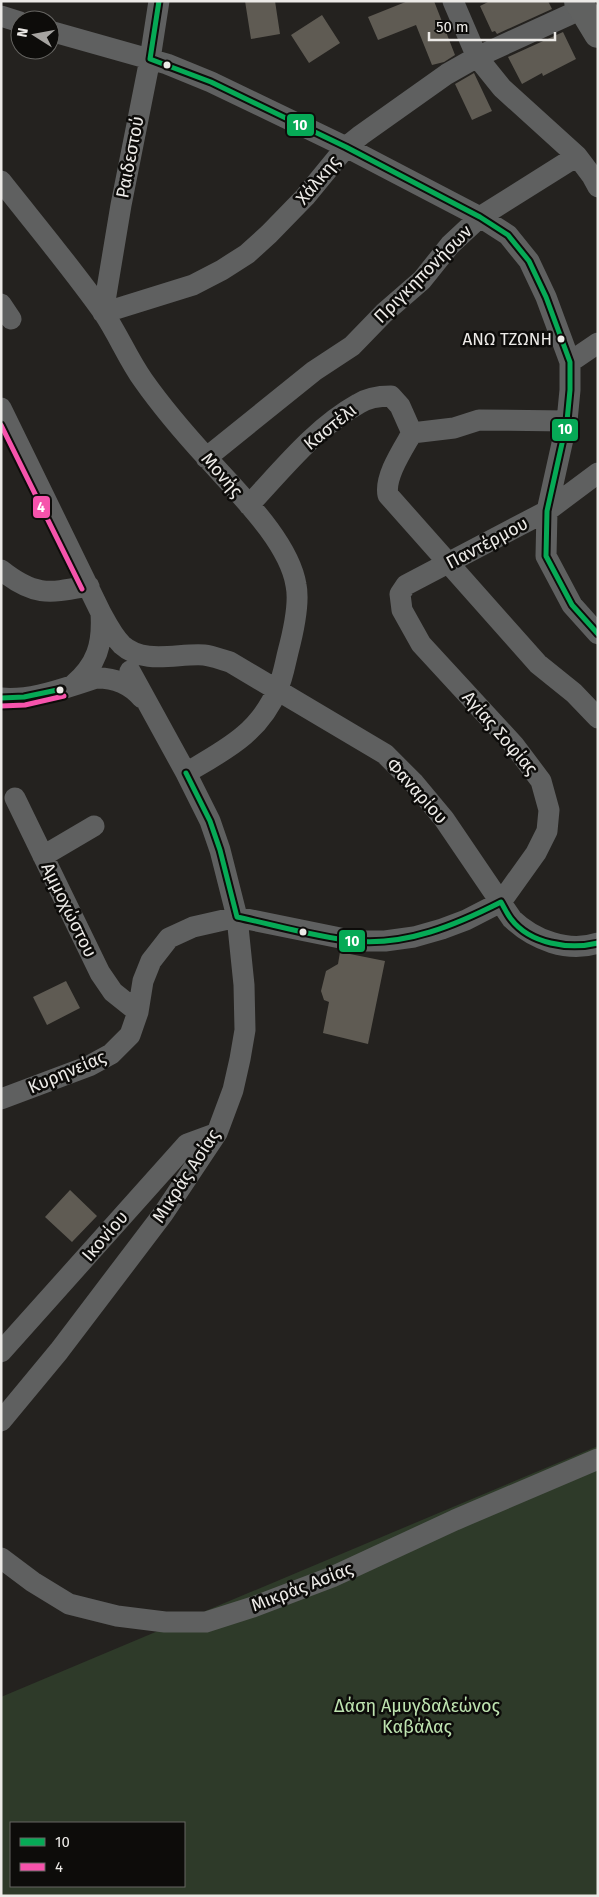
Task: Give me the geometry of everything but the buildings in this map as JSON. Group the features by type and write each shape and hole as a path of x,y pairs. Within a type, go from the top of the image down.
{"main road":[{"path":"580,5 598,34"}],"street":[{"name":"Ραιδεστού","path":"103,313 159,1"},
{"path":"453,1 478,56 502,88 576,156 598,187"},
{"name":"Χάλκης","path":"103,313 193,285 222,270 246,254 269,234 305,197 346,146 439,80 478,56 580,5"},
{"path":"60,35 167,64 212,82 346,146 480,217 508,235 529,262 546,297 570,362 567,420 547,511 546,556 572,605 598,634"},
{"name":"Πριγκηπονήσων","path":"206,458 314,371 352,346 384,313 422,280 450,245 480,217 576,156"},
{"name":"Μονής","path":"1,180 103,313 143,380 206,458 249,505 279,544 290,563 297,586 292,636 278,689 261,719 248,734 186,773"},
{"path":"570,362 598,343"},
{"name":"Καστέλι","path":"249,505 312,438 359,403 380,396 391,396 400,406 412,433"},
{"path":"1,408 101,613 110,630 132,659 116,676"},
{"path":"567,420 479,420 454,428 412,433 388,479 386,489 388,495 538,664 574,693 598,718"},
{"name":"Παντέρμου","path":"400,594 406,585 547,511 598,473"},
{"path":"1,570 14,580 34,590 56,592 89,586"},
{"name":"Αγίας Σοφίας","path":"237,917 355,941 385,941 414,937 466,920 501,902 536,853 547,831 549,810 541,782 514,746 421,644 402,610 400,594"},
{"path":"67,687 90,668 101,633 101,613"},
{"path":"96,653 109,643 124,646 141,654 176,656"},
{"path":"96,653 96,669 116,676"},
{"name":"Φαναρίου","path":"176,656 204,655 230,662 385,754 414,783 444,819 512,919 534,936 565,947 598,943"},
{"path":"1,698 12,699 33,696 116,676 176,656"},
{"name":"Μικράς Ασίας","path":"1,1421 59,1350 157,1221 218,1133 232,1090 245,1030 244,985 237,917 220,850 212,828 151,706 137,692 116,676"},
{"name":"Αμμοχώστου","path":"15,798 100,974 113,992 138,1012"},
{"path":"43,856 94,826"},
{"name":"Κυρηνείας","path":"1,1099 89,1066 111,1054 130,1036 138,1012 143,981 151,961 169,938 193,927 237,917"},
{"name":"Ικονίου","path":"1,1352 187,1144 218,1133"},
{"name":"Μικράς Ασίας","path":"1,1558 33,1582 69,1604 126,1617 165,1622 206,1622 253,1607 332,1577 464,1516 598,1459"}],"green space":[{"name":"Δάση Αμυγδαλεώνος Καβάλας","path":"598,1446 598,1896 1,1896 1,1697"}],"transit line":[{"name":"10","path":"159,1 150,59 211,82 346,147 480,217 508,235 529,261 546,297 570,362 567,421 547,511 546,556 572,605 598,634"},
{"name":"4","path":"1,425 82,589"},
{"name":"10","path":"1,698 24,697 62,689"},
{"name":"4","path":"1,706 25,705 64,696"},
{"name":"10","path":"186,773 210,821 220,850 237,917 325,937 373,942 411,937 430,932 501,902 519,927 539,939 551,943 575,946 598,943"}],"place":[{"name":"ΑΝΩ ΤΖΩΝΗ","path":"561,339"}]}
